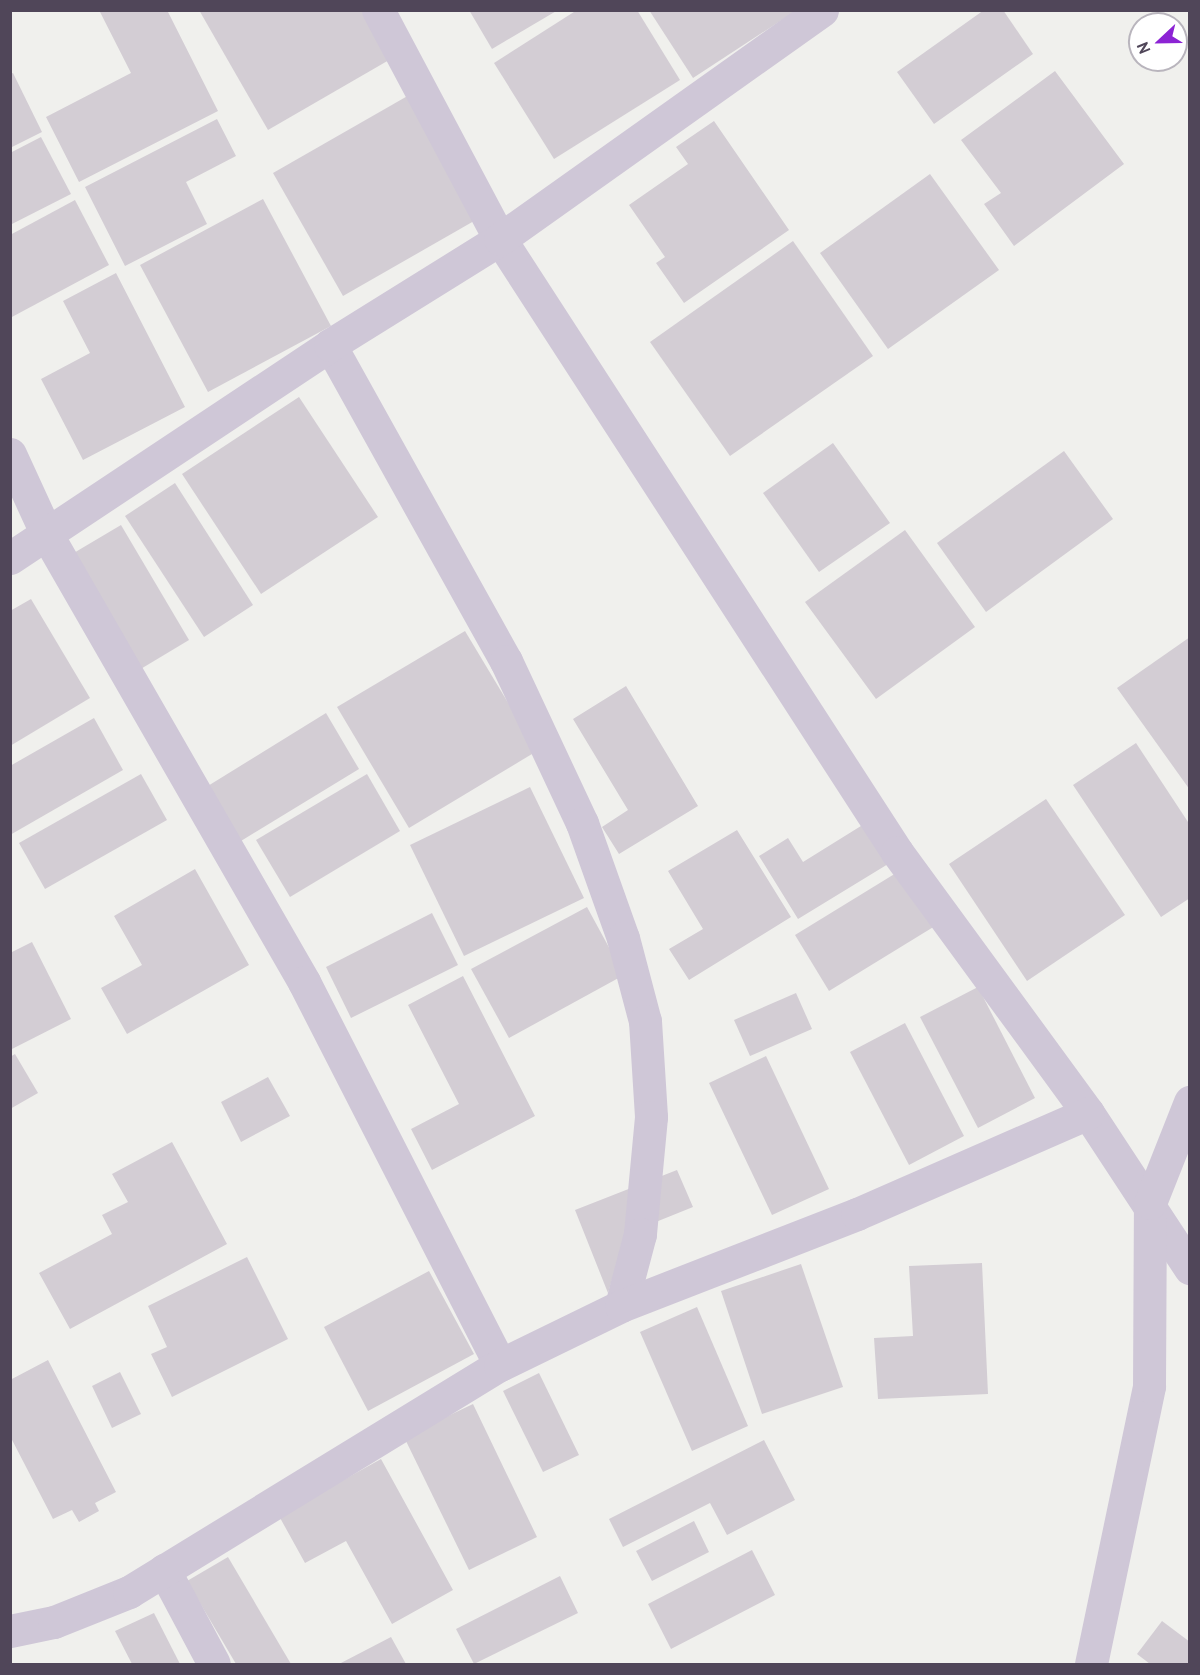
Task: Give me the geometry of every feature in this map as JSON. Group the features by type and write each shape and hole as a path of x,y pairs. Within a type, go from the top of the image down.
{"street":[{"path":"378,10 500,239 897,852 1088,1113 1150,1203 1190,1268"},
{"path":"10,558 330,345 500,239 822,10"},
{"path":"330,345 506,661 582,823 623,938 645,1021 651,1117 640,1234 621,1306"},
{"path":"10,454 47,535 303,982 500,1365"},
{"path":"1091,1665 1149,1386 1150,1203 1190,1102"},
{"path":"10,1631 54,1622 129,1592 500,1365 621,1306 857,1214 1088,1113"},
{"path":"164,1570 214,1665"}],"building":[{"path":"99,10 167,10 218,111 79,182 46,117 131,73"},
{"path":"199,10 370,10 396,56 268,130"},
{"path":"469,10 558,10 492,49"},
{"path":"577,10 637,10 680,80 554,159 494,63"},
{"path":"649,10 797,10 693,78"},
{"path":"984,10 1003,10 1033,54 934,124 897,72"},
{"path":"1055,71 1124,164 1014,246 984,204 1001,193 961,140"},
{"path":"13,73 42,132 10,148 10,74"},
{"path":"411,94 481,217 343,296 273,173"},
{"path":"217,119 236,156 186,182 207,224 125,266 85,187"},
{"path":"714,121 789,230 684,303 656,263 665,257 629,205 688,164 676,147"},
{"path":"41,137 71,194 10,225 10,153"},
{"path":"930,174 999,270 888,349 820,253"},
{"path":"263,199 331,326 208,392 140,265"},
{"path":"75,200 109,265 10,318 10,235"},
{"path":"793,241 873,356 730,456 650,342"},
{"path":"116,273 185,407 83,460 41,379 90,353 63,301"},
{"path":"299,397 378,517 261,594 182,474"},
{"path":"833,443 890,523 819,572 763,493"},
{"path":"1064,451 1113,519 986,612 937,543"},
{"path":"175,483 253,605 204,637 125,516"},
{"path":"121,525 189,640 134,673 67,557"},
{"path":"905,530 975,627 876,699 805,602"},
{"path":"31,599 90,698 10,746 10,611"},
{"path":"465,631 537,751 409,828 337,707"},
{"path":"1190,637 1190,790 1117,688"},
{"path":"626,686 698,806 619,854 602,827 628,810 573,719"},
{"path":"326,713 359,769 236,844 203,789"},
{"path":"94,718 123,770 10,835 10,766"},
{"path":"1136,743 1190,825 1190,898 1161,917 1073,785"},
{"path":"141,774 167,820 45,889 19,843"},
{"path":"367,774 400,831 290,897 256,840"},
{"path":"530,787 584,898 464,956 410,845"},
{"path":"1046,799 1125,915 1027,981 949,864"},
{"path":"869,821 893,861 798,919 759,856 788,838 803,862"},
{"path":"737,830 791,917 689,980 669,949 703,929 668,871"},
{"path":"195,869 249,965 127,1034 101,988 142,965 114,916"},
{"path":"901,870 935,926 829,991 795,935"},
{"path":"587,907 624,975 509,1038 471,969"},
{"path":"432,913 458,965 351,1018 326,967"},
{"path":"32,942 71,1019 10,1050 10,953"},
{"path":"463,976 535,1116 432,1170 411,1129 459,1104 408,1005"},
{"path":"978,987 1035,1098 978,1128 920,1017"},
{"path":"796,993 812,1029 750,1056 734,1020"},
{"path":"905,1023 964,1136 909,1165 850,1052"},
{"path":"15,1054 38,1093 10,1109 10,1057"},
{"path":"766,1056 829,1189 772,1215 709,1083"},
{"path":"268,1077 290,1116 241,1142 221,1102"},
{"path":"172,1142 227,1244 70,1329 39,1273 112,1234 102,1215 128,1202 112,1174"},
{"path":"677,1170 693,1207 626,1234 608,1293 575,1210"},
{"path":"247,1257 288,1339 172,1397 151,1354 167,1347 148,1306"},
{"path":"982,1263 988,1394 878,1399 874,1338 913,1336 909,1266"},
{"path":"801,1264 843,1387 762,1414 721,1291"},
{"path":"429,1271 474,1354 368,1411 324,1327"},
{"path":"697,1307 748,1426 692,1451 640,1332"},
{"path":"48,1360 116,1492 95,1503 99,1511 79,1522 72,1510 53,1519 10,1436 10,1380"},
{"path":"120,1372 141,1414 112,1428 92,1386"},
{"path":"539,1373 579,1455 543,1472 503,1391"},
{"path":"473,1404 537,1537 469,1570 404,1437"},
{"path":"764,1440 795,1500 727,1535 710,1503 623,1547 609,1519"},
{"path":"381,1459 453,1590 392,1624 346,1541 305,1563 279,1516"},
{"path":"694,1521 709,1552 652,1581 636,1551"},
{"path":"752,1550 775,1595 671,1649 648,1604"},
{"path":"228,1557 291,1664 236,1664 187,1581"},
{"path":"560,1576 578,1613 474,1664 456,1629"},
{"path":"154,1613 180,1664 132,1664 115,1631"},
{"path":"1162,1621 1190,1642 1190,1664 1150,1664 1137,1654"},
{"path":"391,1637 406,1664 339,1664"}]}
